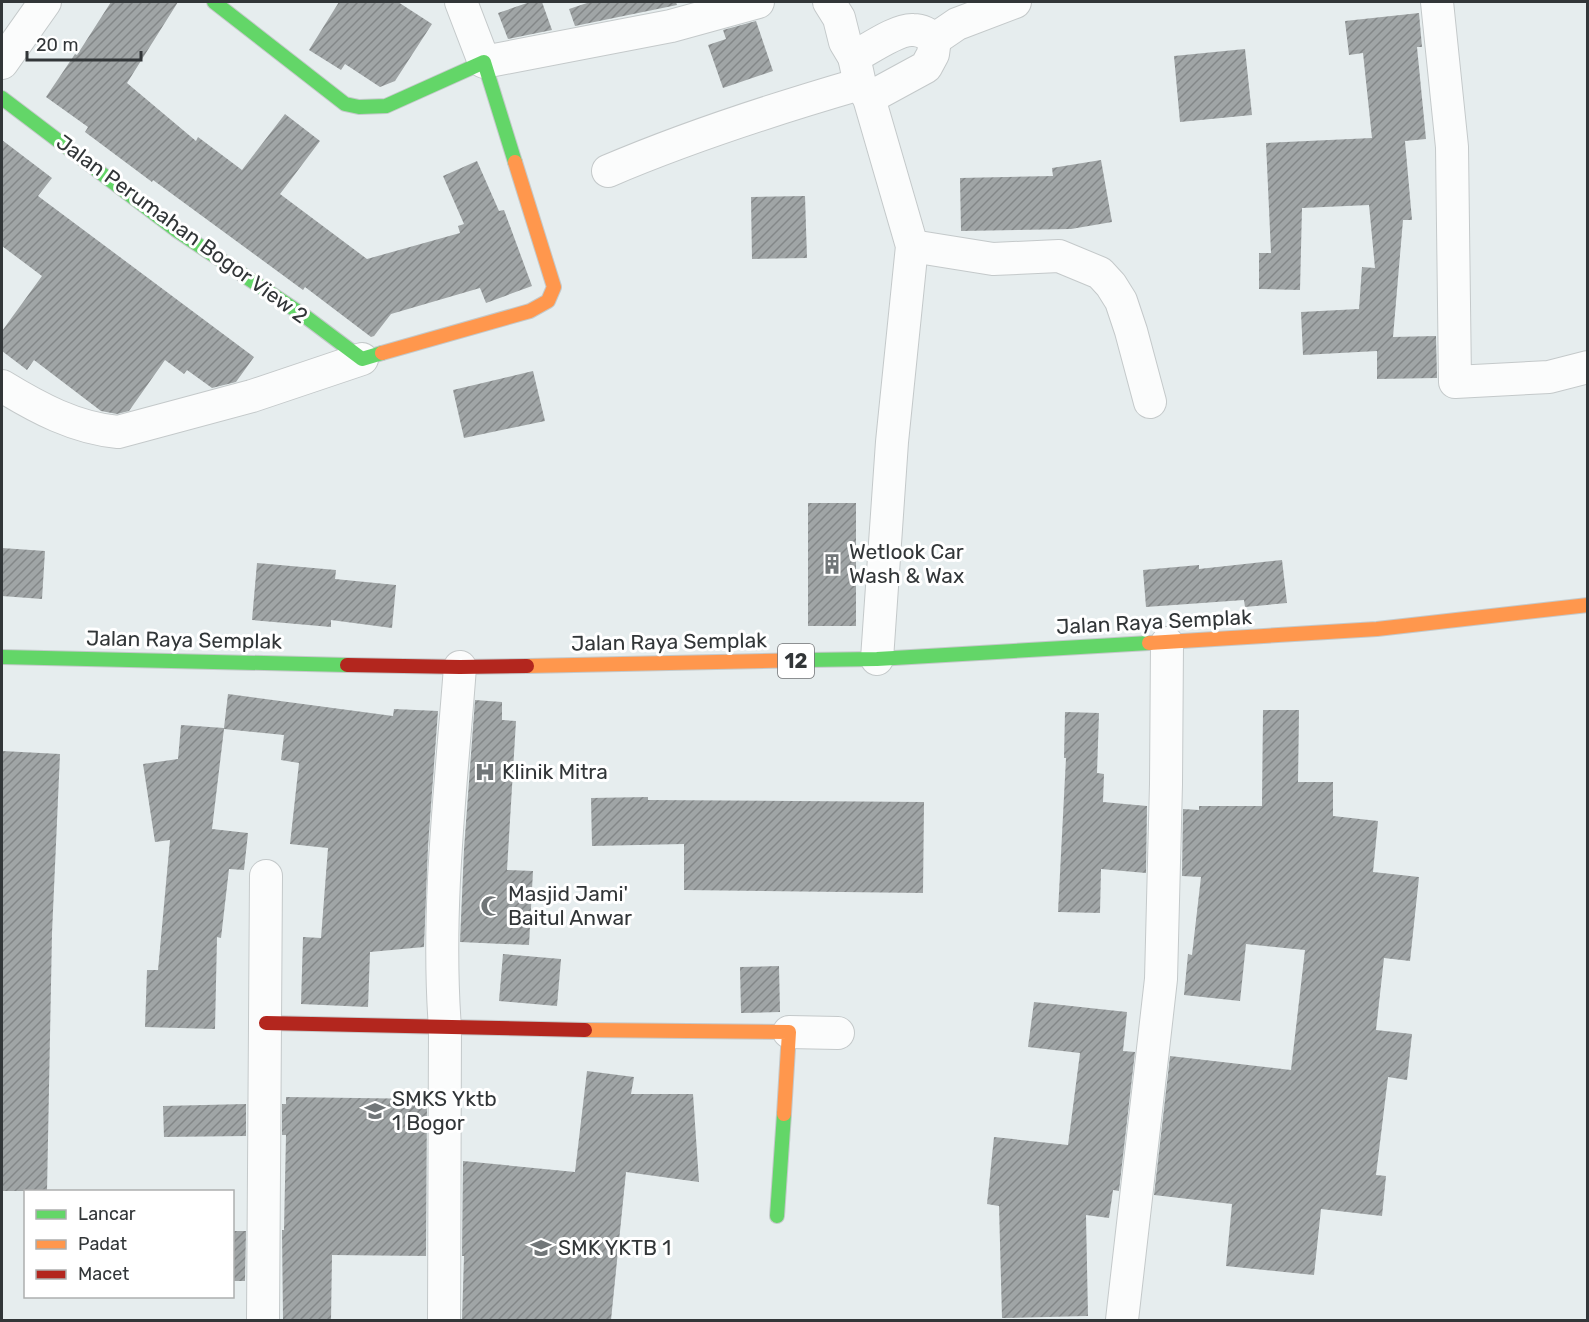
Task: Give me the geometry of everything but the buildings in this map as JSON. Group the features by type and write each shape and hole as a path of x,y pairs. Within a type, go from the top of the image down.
{"street":[{"path":"2,63 45,2"},
{"path":"214,2 345,104 359,107 386,106 484,62 671,26 758,2"},
{"path":"2,386 62,418 99,431 118,432 252,396 362,359 530,311 548,302 554,287 484,62 461,2"},
{"path":"829,2 839,18 845,42 861,80 912,246 892,442 877,660"},
{"path":"861,80 904,31 915,29 925,32 947,22 1015,2"},
{"path":"1437,2 1452,147 1455,382 1550,377 1587,367"},
{"path":"608,171 674,144 861,80 926,67 947,22"},
{"name":"Jalan Perumahan Bogor View 2","path":"2,98 176,230 306,317 362,359"},
{"path":"912,246 993,259 1059,256 1100,273 1112,285 1121,301 1150,402"},
{"name":"Jalan Raya Semplak","path":"2,657 460,668 877,660 1377,629 1587,605"},
{"path":"1122,1320 1161,979 1167,643"},
{"path":"444,1320 445,1028 441,982 445,883 460,668"},
{"path":"263,1320 266,876"},
{"path":"266,1023 445,1028 838,1033"},
{"path":"777,1216 789,1032"}],"traffic: fast":[{"path":"214,2 345,104 359,107 386,106 484,62 515,162"},
{"path":"2,98 176,230 306,317 362,359 382,353"},
{"path":"805,660 877,659 1149,643"},
{"path":"2,657 347,665"},
{"path":"777,1216 784,1114"}],"traffic: slow":[{"path":"382,353 530,311 548,301 554,287 515,162"},
{"path":"1149,643 1377,629 1588,605"},
{"path":"527,666 805,660"},
{"path":"585,1030 789,1032 784,1114"}],"traffic: jam":[{"path":"347,665 527,666"},
{"path":"266,1023 585,1030"}],"place":[{"name":"Wetlook Car Wash & Wax","path":"832,564"},
{"name":"Klinik Mitra","path":"485,772"},
{"name":"Masjid Jami' Baitul Anwar","path":"491,906"},
{"name":"SMKS Yktb 1 Bogor","path":"375,1111"},
{"name":"SMK YKTB 1","path":"541,1248"}]}
